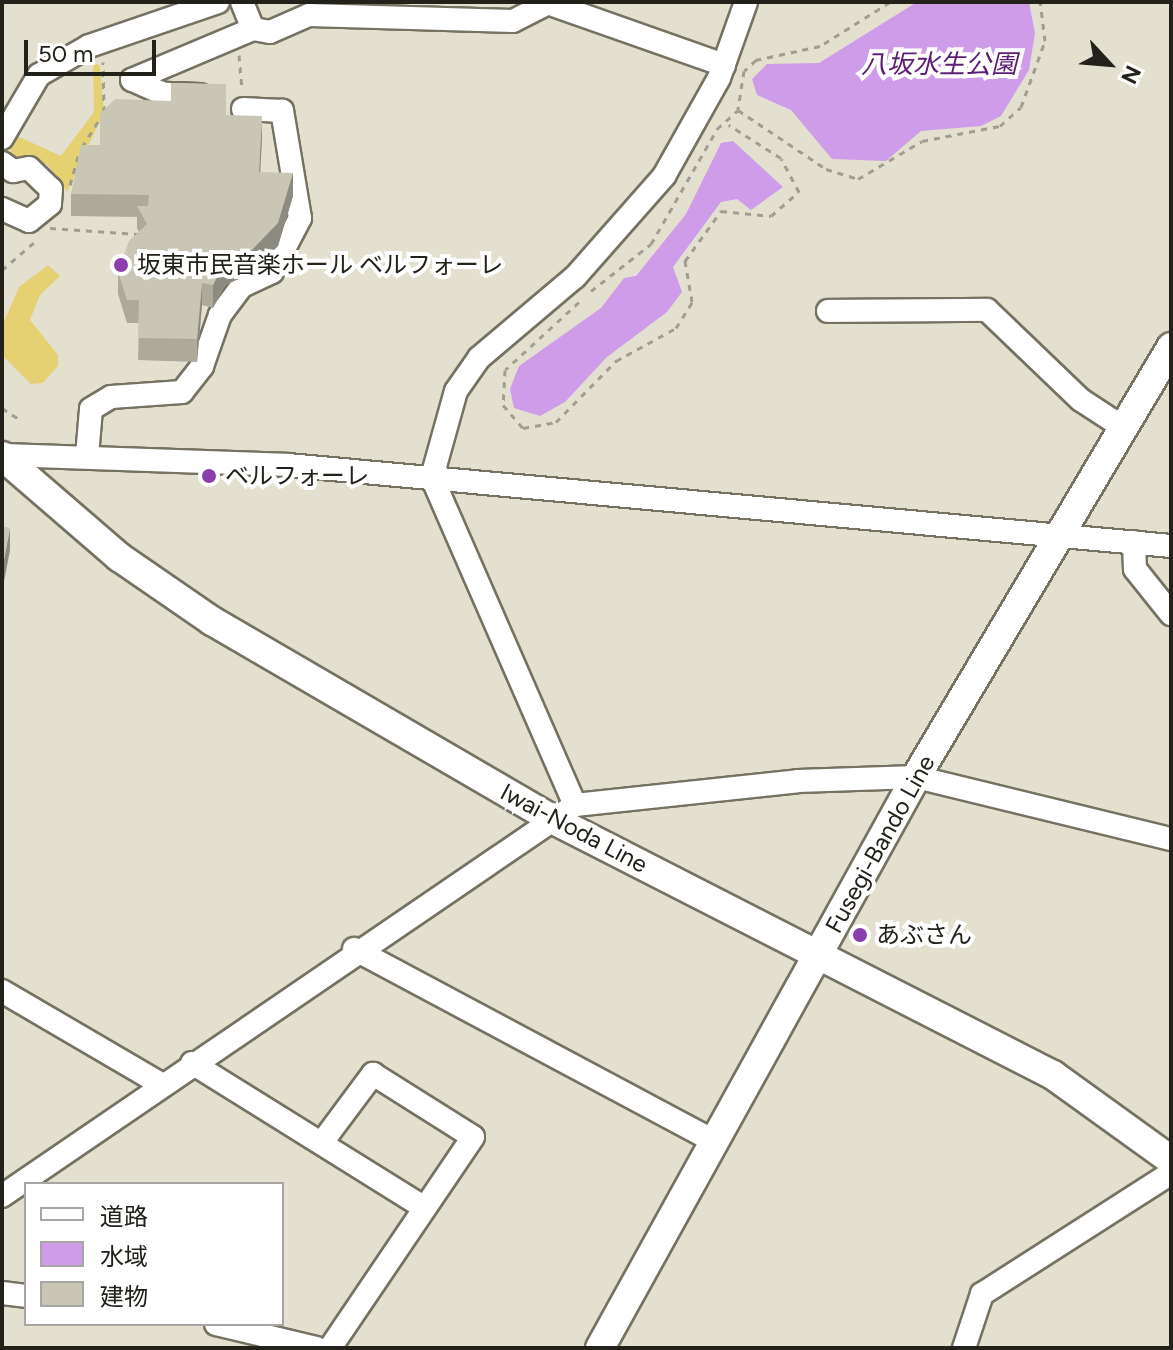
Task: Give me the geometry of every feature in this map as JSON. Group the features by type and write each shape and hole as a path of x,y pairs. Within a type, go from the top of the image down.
{"main road":[{"name":"Fusegi-Bando Line","path":"600,1348 916,777 1171,347"},
{"name":"Iwai-Noda Line","path":"2,455 163,588 563,812 1053,1075 1171,1160"}],"street":[{"path":"2,138 39,75 89,46 218,2"},
{"path":"242,2 253,29"},
{"path":"217,96 164,94 132,80 253,29 270,32 309,15 372,13 513,21 547,2 724,65"},
{"path":"563,812 432,477 456,391 479,358 575,277 664,176 724,65 746,2"},
{"path":"87,456 91,409 111,397 182,392 202,366 220,315 242,286 272,272 300,218 282,111 243,109"},
{"path":"2,163 13,171 29,168 51,189 50,204 29,221 2,209"},
{"path":"828,311 987,310 1081,400 1124,428"},
{"path":"2,455 87,456 432,477 1171,546"},
{"path":"1134,542 1135,569 1171,614"},
{"path":"2,1196 354,949 563,812 798,781 916,777 1171,839"},
{"path":"354,949 716,1142"},
{"path":"2,991 161,1084"},
{"path":"192,1063 323,1141 425,1208"},
{"path":"323,1141 373,1074 473,1137 330,1348"},
{"path":"964,1348 982,1294 1171,1173"},
{"path":"2,1293 24,1296"},
{"path":"224,1326 316,1348"}],"path":[{"path":"729,125 781,158 797,181 789,206 751,219 732,207 721,211 685,261 692,302 676,328 616,361 556,422 535,430 509,419 501,391 505,370 651,244 717,129 729,125 738,110 744,71 756,60 820,46 890,2"},
{"path":"738,110 826,169 858,179 922,141 1000,126 1021,107 1045,41 1040,2"},
{"path":"2,270 49,228 146,234"},
{"path":"2,408 19,419"}],"shaded area":[{"path":"93,62 100,66 104,112 67,192 48,165 12,157 10,148 15,135 61,156 94,112"},
{"path":"48,265 60,276 40,295 30,320 58,355 58,366 43,383 31,384 4,357 2,326 19,287"}],"water":[{"name":"八坂水生公園","path":"917,2 1029,2 1035,33 1029,70 1001,116 981,126 921,131 886,161 832,159 791,110 757,95 752,79 767,64 819,63"},
{"path":"733,141 783,187 751,210 737,199 721,202 673,267 682,292 667,312 607,357 565,402 540,416 514,408 510,389 519,366 601,308 624,278 636,276 686,214 721,143"}],"building":[{"path":"171,83 226,84 226,115 262,116 259,172 293,173 278,223 250,252 225,262 213,285 202,283 197,339 138,338 139,300 127,300 118,272 129,241 147,224 137,206 148,206 149,195 71,194 81,145 100,145 100,114 115,99 171,101"},
{"path":"2,526 10,528 2,570"}],"place":[{"name":"坂東市民音楽ホール ベルフォーレ","path":"121,265"},
{"name":"ベルフォーレ","path":"209,476"},
{"name":"あぶさん","path":"860,935"}]}
